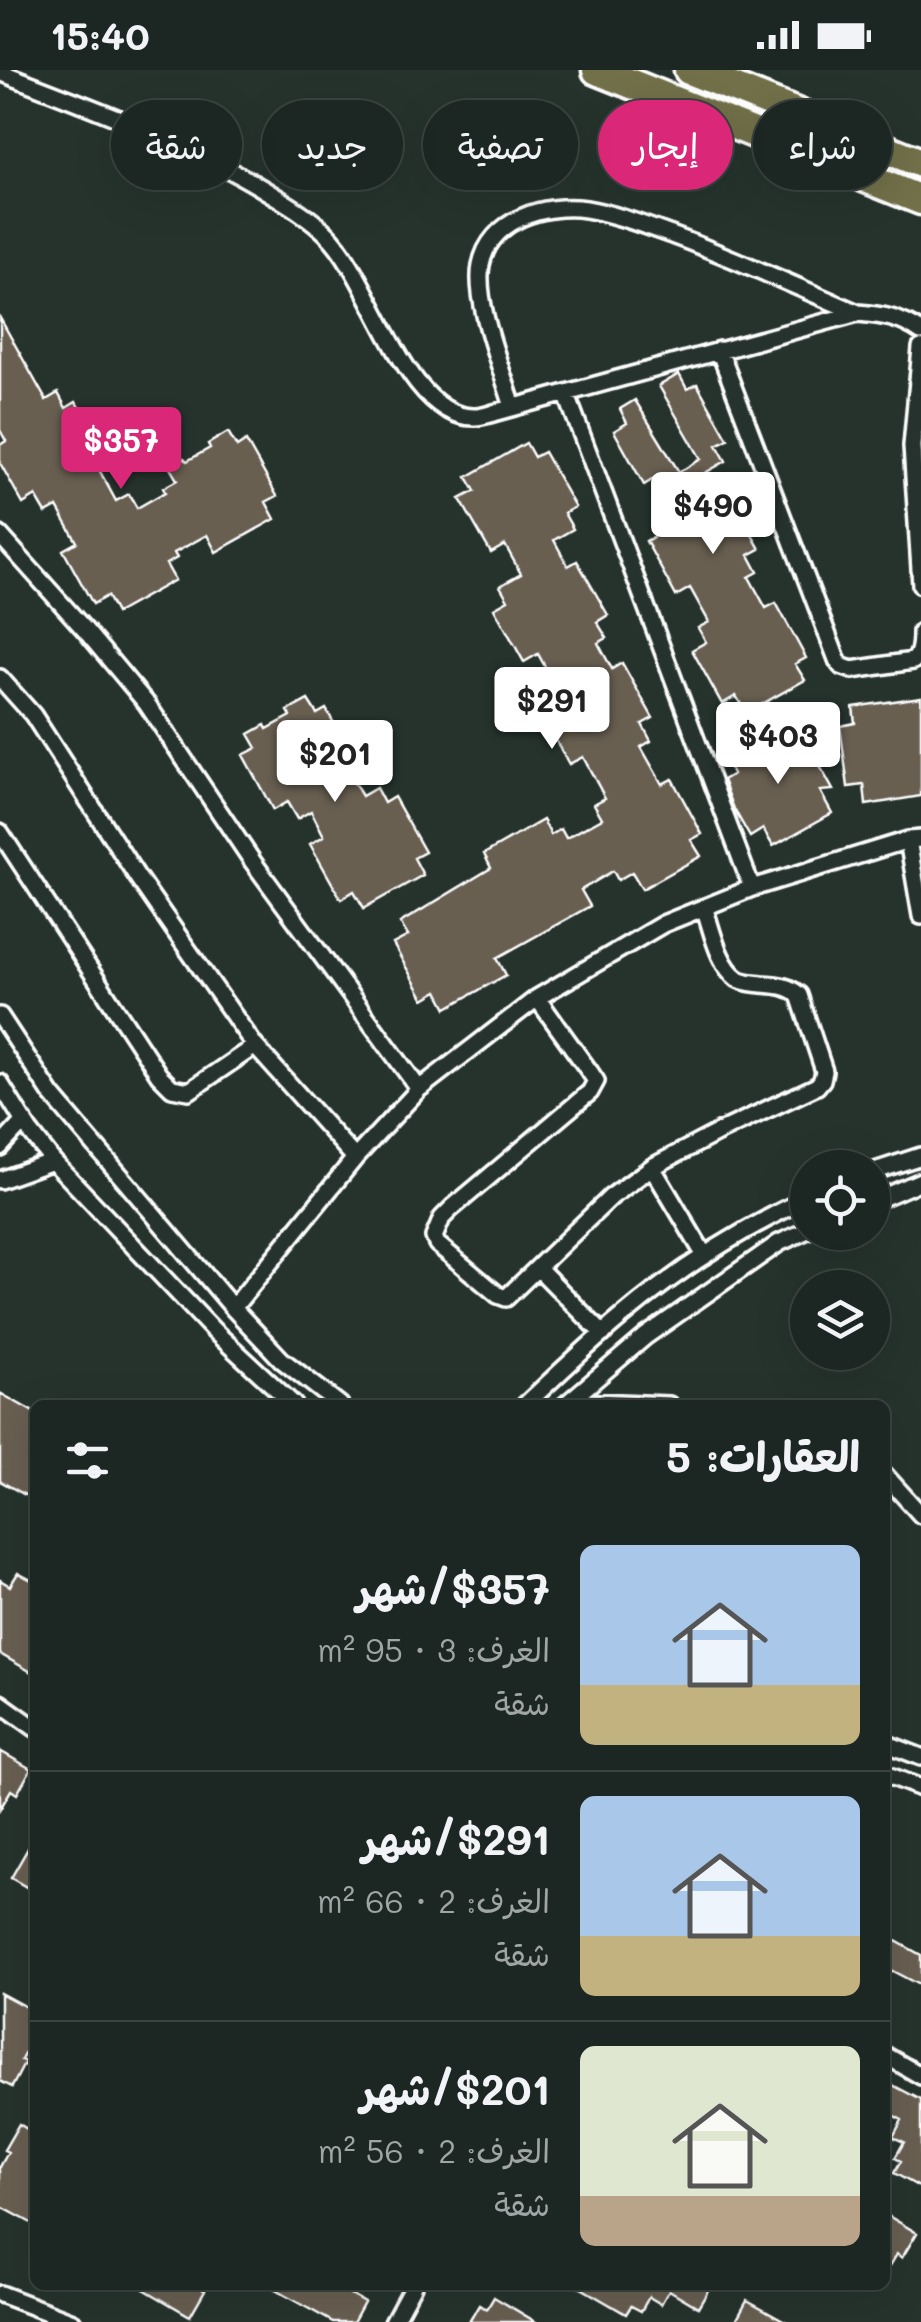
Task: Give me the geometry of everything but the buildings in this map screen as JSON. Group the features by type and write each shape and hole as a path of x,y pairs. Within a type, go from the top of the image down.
{"highway":[{"path":"597,70 921,200"},
{"path":"689,70 921,163"}],"street":[{"path":"0,72 204,156 296,209 329,235 356,273 410,374 426,395 450,412 474,418 858,313 900,319 921,332"},
{"path":"512,406 483,304 481,264 487,248 507,224 549,209 584,209 644,224 858,313"},
{"path":"921,348 912,446 921,585"},
{"path":"719,350 838,662 852,670 913,661 920,651 921,632"},
{"path":"566,393 752,888"},
{"path":"0,534 146,704 253,862 419,1089"},
{"path":"0,678 32,715 138,878 256,1046 355,1158"},
{"path":"0,832 159,1075 172,1088 189,1091 256,1046"},
{"path":"233,1308 355,1158 419,1089 537,998 662,924 752,888 915,839 921,916"},
{"path":"537,998 596,1081 595,1086 452,1208 442,1218 434,1237 437,1244 503,1297 511,1295 611,1197 652,1167 817,1086 822,1080 824,1071 799,994 781,986 737,978 723,959 704,907"},
{"path":"0,1016 52,1094 233,1308 282,1360 334,1400"},
{"path":"0,1083 53,1161 213,1330 289,1400"},
{"path":"0,1147 24,1121"},
{"path":"890,1166 921,1156"},
{"path":"0,1180 53,1161"},
{"path":"652,1167 705,1256"},
{"path":"890,1194 921,1180"},
{"path":"530,1400 624,1315 705,1256 790,1207"},
{"path":"571,1400 646,1336 790,1238"},
{"path":"538,1268 603,1334"},
{"path":"890,1480 921,1515"},
{"path":"0,1703 30,1724"},
{"path":"890,1745 921,1757"},
{"path":"890,1776 921,1788"},
{"path":"890,2058 921,2076"},
{"path":"393,2322 411,2290"},
{"path":"0,2294 73,2322"}]}
